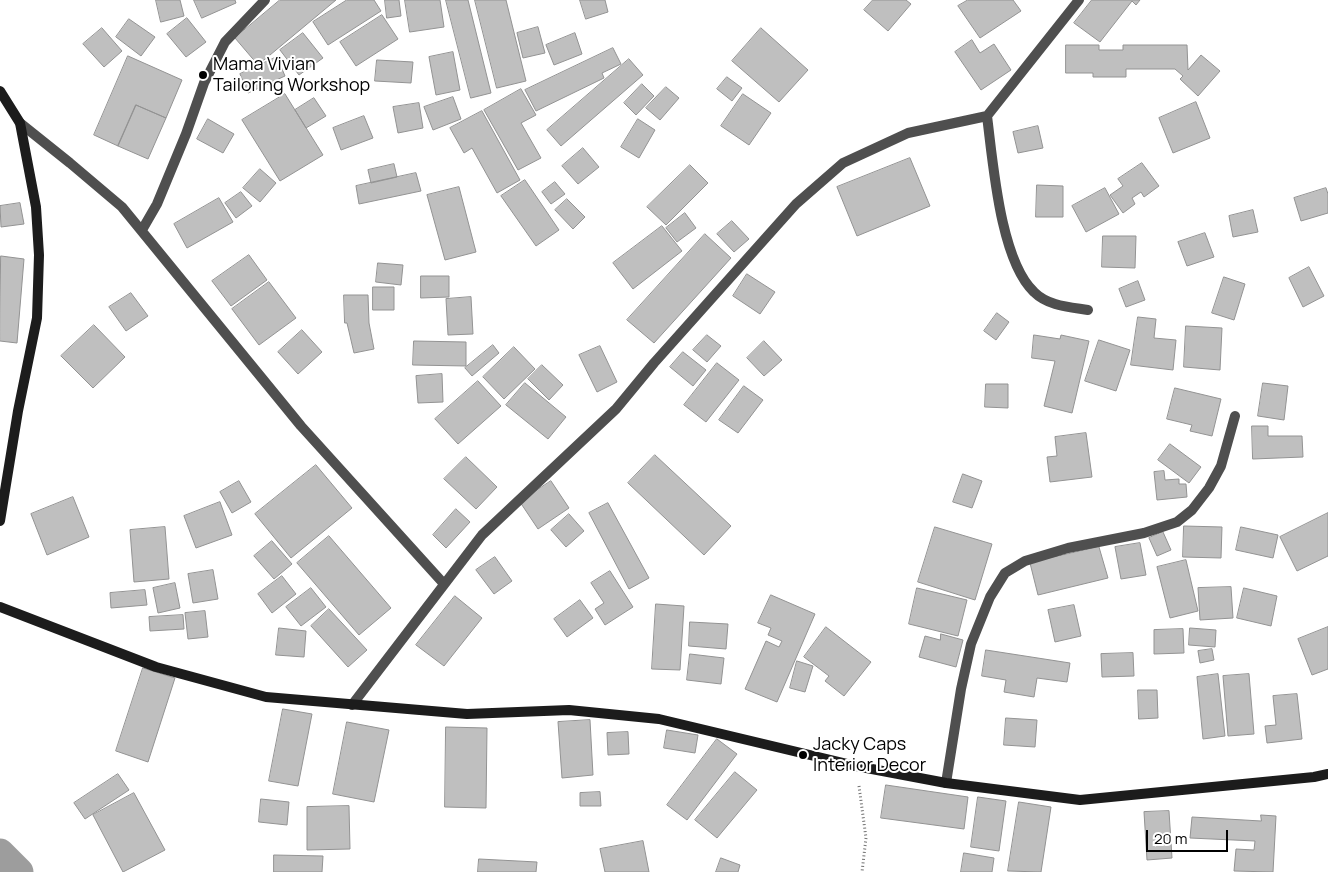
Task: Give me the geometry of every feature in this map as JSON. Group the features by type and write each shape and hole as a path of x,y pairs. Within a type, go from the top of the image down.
{"street":[{"path":"142,230 157,204 186,134 204,83 225,42 265,0"},
{"path":"352,705 482,535 616,409 654,363 796,204 843,162 908,133 987,116 1079,0"},
{"path":"0,91 20,123 70,162 122,207 301,426 444,584"},
{"path":"987,116 998,198 1008,243 1023,279 1034,293 1051,304 1088,310"},
{"path":"0,521 18,412 37,318 40,255 36,207 20,123"},
{"path":"946,783 961,689 971,644 990,597 1005,574 1025,561 1068,548 1144,533 1177,522 1192,510 1221,466 1235,416"},
{"path":"0,607 156,667 266,697 467,714 569,710 659,719 856,766 946,783 1080,800 1328,774"}],"path":[{"path":"856,766 866,838 862,872"}],"building":[{"path":"156,0 180,0 184,16 161,22"},
{"path":"194,0 235,0 236,3 202,18"},
{"path":"280,0 336,0 258,65 235,38"},
{"path":"347,0 374,0 381,11 328,45 313,22"},
{"path":"385,0 399,0 401,16 387,18"},
{"path":"405,0 440,0 444,27 410,32"},
{"path":"446,0 468,0 491,93 471,98"},
{"path":"475,0 506,0 526,81 497,88"},
{"path":"580,0 605,0 608,12 586,19"},
{"path":"873,0 906,0 911,4 888,31 864,10"},
{"path":"968,0 1013,0 1021,11 980,38 958,6"},
{"path":"1092,0 1140,0 1136,5 1132,1 1100,42 1074,23"},
{"path":"382,15 398,39 356,66 340,42"},
{"path":"187,18 206,42 186,57 167,34"},
{"path":"129,19 155,37 141,56 116,37"},
{"path":"538,27 545,53 523,58 517,33"},
{"path":"102,28 122,51 104,67 83,44"},
{"path":"761,28 808,70 779,102 732,61"},
{"path":"303,33 323,58 299,75 280,50"},
{"path":"575,33 582,54 554,65 546,45"},
{"path":"972,40 980,53 994,44 1011,70 981,90 955,52"},
{"path":"1066,45 1099,45 1099,50 1123,50 1123,45 1187,45 1188,70 1201,55 1220,71 1198,96 1180,79 1183,76 1175,69 1126,69 1126,77 1093,77 1093,73 1066,73"},
{"path":"613,48 621,64 602,73 604,78 536,111 525,90"},
{"path":"453,52 460,90 436,95 429,57"},
{"path":"128,56 182,80 166,118 136,105 118,146 94,135"},
{"path":"277,57 285,76 248,93 240,74"},
{"path":"629,59 643,75 561,146 547,130"},
{"path":"377,60 413,62 411,83 375,81"},
{"path":"727,77 742,88 732,101 717,89"},
{"path":"642,84 654,96 636,115 624,103"},
{"path":"666,87 679,98 660,120 646,108"},
{"path":"521,89 536,115 521,123 541,158 518,170 484,110"},
{"path":"285,94 323,155 280,181 242,120"},
{"path":"743,94 771,113 749,145 721,126"},
{"path":"453,97 461,119 433,130 424,107"},
{"path":"314,98 326,116 306,128 295,110"},
{"path":"1196,102 1210,138 1173,153 1159,118"},
{"path":"419,103 423,128 398,133 393,107"},
{"path":"136,105 166,118 148,159 118,146"},
{"path":"482,111 520,180 497,193 472,148 464,153 450,128"},
{"path":"364,116 373,138 341,150 333,128"},
{"path":"208,119 234,134 223,153 197,139"},
{"path":"638,119 655,130 639,158 621,147"},
{"path":"1038,126 1043,148 1018,153 1013,132"},
{"path":"583,148 599,167 578,184 562,166"},
{"path":"910,158 930,206 857,236 837,187"},
{"path":"1142,163 1159,186 1144,197 1141,192 1132,198 1135,204 1123,213 1110,195 1123,186 1118,179"},
{"path":"394,164 397,177 371,183 368,170"},
{"path":"690,165 708,183 666,225 647,207"},
{"path":"260,169 276,183 260,202 243,188"},
{"path":"416,173 421,191 359,204 356,186"},
{"path":"525,180 559,230 536,246 501,196"},
{"path":"555,182 565,194 551,204 542,192"},
{"path":"1037,185 1063,186 1063,217 1036,217"},
{"path":"459,187 476,252 445,260 427,195"},
{"path":"1105,188 1119,214 1086,232 1072,206"},
{"path":"1326,188 1328,194 1328,213 1301,221 1294,198"},
{"path":"241,192 252,206 236,218 225,203"},
{"path":"219,198 233,222 187,248 174,224"},
{"path":"567,199 585,217 573,229 555,210"},
{"path":"20,203 24,224 1,227 0,206"},
{"path":"1253,210 1258,232 1233,237 1229,216"},
{"path":"685,213 696,228 677,242 666,228"},
{"path":"732,221 749,239 734,252 717,234"},
{"path":"662,226 682,251 633,289 613,263"},
{"path":"1205,233 1214,257 1187,266 1178,242"},
{"path":"705,234 731,258 654,343 627,320"},
{"path":"1103,236 1136,236 1135,268 1102,267"},
{"path":"249,255 267,280 231,306 212,281"},
{"path":"1,256 24,259 17,343 0,341"},
{"path":"378,263 403,265 401,285 376,282"},
{"path":"1309,267 1324,296 1303,307 1289,278"},
{"path":"747,274 775,292 760,314 733,296"},
{"path":"421,276 449,276 449,297 421,298"},
{"path":"1224,277 1245,284 1234,320 1212,313"},
{"path":"1138,281 1145,300 1126,307 1119,289"},
{"path":"269,282 296,318 259,345 232,309"},
{"path":"373,287 394,287 394,310 373,310"},
{"path":"131,293 148,316 126,331 109,307"},
{"path":"344,295 368,295 369,323 374,349 354,353 347,323 345,323"},
{"path":"471,297 473,334 448,335 446,299"},
{"path":"997,313 1009,322 996,340 984,331"},
{"path":"1138,317 1156,319 1154,338 1176,340 1173,370 1131,365"},
{"path":"94,325 125,357 93,388 61,356"},
{"path":"1186,326 1222,328 1220,370 1184,367"},
{"path":"302,330 322,352 298,374 278,352"},
{"path":"707,335 721,346 707,362 693,350"},
{"path":"1034,335 1060,339 1061,335 1089,341 1072,413 1044,406 1055,361 1032,358"},
{"path":"1099,340 1130,350 1116,391 1085,381"},
{"path":"414,341 466,342 466,366 413,365"},
{"path":"764,341 782,360 764,376 747,358"},
{"path":"493,345 499,353 472,376 465,368"},
{"path":"600,346 617,382 597,392 579,355"},
{"path":"514,347 535,369 504,399 483,377"},
{"path":"683,352 706,370 693,386 670,367"},
{"path":"717,363 739,380 706,422 684,405"},
{"path":"542,365 563,385 549,400 528,379"},
{"path":"442,374 443,402 418,403 416,376"},
{"path":"478,381 501,406 458,444 435,419"},
{"path":"525,383 566,417 548,439 506,405"},
{"path":"1263,383 1288,386 1284,420 1258,416"},
{"path":"986,384 1008,384 1008,408 985,407"},
{"path":"744,386 763,400 738,433 719,420"},
{"path":"1175,388 1221,399 1212,436 1190,431 1192,425 1167,419"},
{"path":"1252,426 1268,426 1268,436 1302,436 1303,457 1253,459"},
{"path":"1086,433 1092,477 1050,482 1047,457 1057,456 1055,437"},
{"path":"1170,444 1201,467 1189,483 1158,460"},
{"path":"655,455 731,526 704,555 628,483"},
{"path":"466,457 497,487 476,509 444,479"},
{"path":"316,465 352,508 291,558 255,514"},
{"path":"1164,471 1165,480 1179,479 1179,484 1186,484 1187,497 1157,500 1154,472"},
{"path":"963,474 982,481 972,508 953,502"},
{"path":"239,481 251,502 232,513 220,492"},
{"path":"551,481 569,508 538,529 520,502"},
{"path":"73,497 89,537 47,555 31,514"},
{"path":"220,502 232,535 196,548 184,516"},
{"path":"608,503 649,578 629,589 589,513"},
{"path":"456,509 470,522 446,548 433,535"},
{"path":"1328,513 1328,556 1297,571 1280,537"},
{"path":"569,514 584,531 566,547 551,530"},
{"path":"1184,526 1222,527 1221,558 1183,557"},
{"path":"165,527 169,579 134,582 130,530"},
{"path":"935,527 992,544 975,600 918,582"},
{"path":"1241,527 1278,535 1273,558 1236,550"},
{"path":"1163,532 1171,550 1157,556 1149,538"},
{"path":"329,536 391,608 359,635 297,563"},
{"path":"272,541 292,564 274,579 254,556"},
{"path":"1140,543 1146,575 1121,579 1115,547"},
{"path":"1099,547 1108,578 1038,595 1030,563"},
{"path":"495,557 512,581 494,594 476,570"},
{"path":"1186,560 1198,611 1170,618 1157,567"},
{"path":"213,570 218,599 193,603 188,574"},
{"path":"610,571 633,607 605,625 595,609 604,603 591,583"},
{"path":"282,576 296,594 272,613 258,594"},
{"path":"175,583 180,608 158,613 153,588"},
{"path":"1231,587 1233,618 1200,620 1198,588"},
{"path":"311,588 326,607 301,626 286,607"},
{"path":"917,588 967,600 958,636 909,624"},
{"path":"1244,588 1277,596 1271,626 1237,618"},
{"path":"145,590 147,605 111,608 110,593"},
{"path":"771,595 815,614 777,702 745,689 766,641 779,647 782,641 768,635 771,628 758,623"},
{"path":"455,596 482,618 444,666 416,645"},
{"path":"580,600 593,618 567,637 554,619"},
{"path":"656,604 684,606 680,670 652,669"},
{"path":"1074,605 1081,636 1055,642 1048,610"},
{"path":"329,609 367,650 348,667 311,626"},
{"path":"205,611 208,637 188,639 185,613"},
{"path":"183,615 184,629 150,631 149,617"},
{"path":"690,622 728,624 726,649 689,646"},
{"path":"826,627 871,662 844,696 825,681 829,676 804,657"},
{"path":"1328,627 1328,669 1312,675 1298,639"},
{"path":"279,628 306,631 304,657 276,655"},
{"path":"1190,628 1216,630 1215,647 1189,645"},
{"path":"1183,629 1184,653 1154,654 1154,630"},
{"path":"941,634 963,640 956,667 919,657 925,636 940,640"},
{"path":"1212,649 1214,660 1200,663 1198,651"},
{"path":"986,650 1070,663 1067,682 1037,678 1034,697 1004,692 1006,680 982,676"},
{"path":"1133,653 1134,676 1102,677 1101,654"},
{"path":"690,654 724,658 721,684 687,680"},
{"path":"797,661 813,666 805,692 790,688"},
{"path":"143,668 175,678 148,762 116,751"},
{"path":"1218,674 1225,736 1203,739 1197,677"},
{"path":"1249,674 1254,734 1228,736 1223,676"},
{"path":"1138,690 1157,690 1158,718 1139,719"},
{"path":"1297,694 1302,739 1267,743 1265,726 1276,725 1273,696"},
{"path":"283,709 312,714 298,786 269,781"},
{"path":"1006,718 1037,720 1035,747 1004,745"},
{"path":"590,720 593,775 562,778 558,722"},
{"path":"347,722 389,730 374,802 333,794"},
{"path":"446,727 487,728 486,808 445,807"},
{"path":"667,730 698,735 695,753 664,748"},
{"path":"628,732 629,754 608,755 607,733"},
{"path":"717,739 737,754 687,820 667,805"},
{"path":"735,772 757,790 717,838 695,820"},
{"path":"118,774 129,790 85,819 74,803"},
{"path":"886,785 968,797 964,829 881,818"},
{"path":"600,792 601,806 580,806 580,793"},
{"path":"134,793 165,850 123,872 93,815"},
{"path":"978,797 1006,801 999,851 971,847"},
{"path":"261,799 289,802 287,825 259,822"},
{"path":"1019,802 1051,807 1041,872 1008,871"},
{"path":"349,806 350,849 307,850 307,807"},
{"path":"1169,811 1172,858 1147,860 1144,812"},
{"path":"1261,815 1276,816 1273,872 1234,871 1236,849 1254,850 1255,841 1190,838 1192,817 1261,821"},
{"path":"643,841 649,872 605,872 600,849"},
{"path":"964,853 994,858 992,872 961,872"},
{"path":"274,855 323,856 322,872 274,872"},
{"path":"721,858 740,865 738,872 716,872"},
{"path":"479,859 537,862 536,872 478,872"}],"waterway":[{"path":"0,853 19,872"}],"place":[{"name":"Mama Vivian Tailoring Workshop","path":"203,75"},
{"name":"Jacky Caps Interior Decor","path":"803,755"}]}
